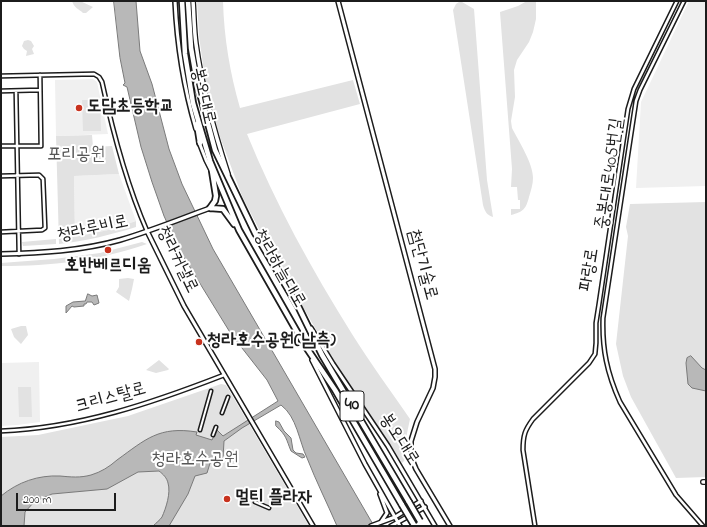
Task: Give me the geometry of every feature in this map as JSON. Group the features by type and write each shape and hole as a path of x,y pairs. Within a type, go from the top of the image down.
{"highway":[{"name":"청라하늘대로","path":"182,1 185,54 191,93 210,161 239,230 304,344 334,390 414,525"},
{"name":"청라하늘대로","path":"188,1 191,48 205,113 215,150 255,233 299,308 322,355 421,524"},
{"path":"191,93 200,144"},
{"path":"210,208 215,201 216,196 212,171"},
{"path":"210,208 223,209 239,230"}],"main road":[{"name":"봉오대로","path":"193,1 196,43 202,80 213,126 235,194"}],"street":[{"name":"봉오대로","path":"175,1 182,68 191,113 206,160 223,192"},
{"name":"첨단기술로","path":"338,1 435,369 433,388 417,422 411,441 411,457 416,469 450,526"},
{"name":"파랑로","path":"535,526 523,450 523,438 526,428 533,418 589,363 594,354 599,304 628,109 634,89 677,1"},
{"name":"중봉대로405번길","path":"684,1 636,101 603,318 602,334 607,368 620,402 676,494 703,526"},
{"name":"청라커낼로","path":"1,76 94,74 99,77 102,82 112,131 126,177 147,231 184,306 313,526"},
{"path":"1,146 41,146 40,75"},
{"path":"1,91 40,90"},
{"path":"16,91 19,254"},
{"path":"1,176 39,175 43,179 44,228 42,230 1,232"},
{"name":"청라루비로","path":"1,254 78,249 120,240 210,208"},
{"name":"봉오대로","path":"299,308 333,364 388,446 435,526"},
{"name":"40","path":"304,344 347,431 400,526"},
{"name":"크리스탈로","path":"1,431 51,426 113,414 224,375"},
{"path":"200,430 211,391"},
{"path":"222,413 228,397"},
{"path":"213,435 216,427"},
{"path":"380,490 382,500 388,513 381,522"},
{"path":"371,526 395,517 421,501"},
{"path":"255,502 269,508"},
{"path":"391,526 424,507"}],"shaded area":[{"path":"114,1 136,1 140,51 152,84 169,149 182,184 213,249 374,526 337,526 310,467 291,416 281,405 242,428 224,441 223,458 211,460 207,473 195,476 188,494 169,526 153,526 162,517 169,487 165,476 159,471 138,472 107,489 52,494 34,502 25,512 24,526 1,526 1,496 21,483 36,478 52,476 79,477 95,474 108,467 145,440 163,433 173,431 197,432 196,435 212,440 217,430 223,436 278,401 267,380 231,334 180,251 164,216 141,147 127,87 123,85 125,83 120,58"},
{"path":"689,1 706,1 706,186 636,188 641,102"},
{"name":"도담초등학교","path":"93,79 97,82 108,134 56,136 55,80"},
{"path":"119,174 136,221 113,229 75,237 74,176"},
{"path":"88,294 92,296 97,295 99,303 94,305 92,302 87,302 84,306 72,306 66,313 66,306 73,302 85,301"},
{"path":"691,356 702,368 706,370 706,391 692,388 688,384 686,363 687,358"},
{"path":"39,362 40,422 1,426 1,363"},
{"path":"276,421 279,422 284,431 291,438 293,450 296,453 303,454 305,457 302,458 291,451 284,435 276,426"}],"green space":[{"path":"72,1 80,1 93,7 86,13 83,13 75,7"},
{"path":"197,1 223,1 228,55 240,108 353,80 360,104 247,134 282,211 337,310 373,366 410,419 406,438 406,459 402,463 334,361 264,239 242,196 220,137 206,86 199,36"},
{"path":"527,1 536,1 536,19 529,42 517,60 514,70 515,97 511,121 512,128 531,166 533,180 525,207 518,213 511,215 511,209 520,209 520,200 518,200 517,187 511,187 512,169 500,12 518,6"},
{"path":"459,2 462,2 474,9 487,180 493,217 486,213 483,205 453,10"},
{"path":"24,41 31,41 34,46 32,49 34,54 26,56 27,51 22,46"},
{"path":"82,100 100,100 101,131 83,131"},
{"name":"포리공원","path":"92,135 93,147 112,146 119,174 74,176 75,237 113,229 136,221 136,227 117,233 59,244 56,136"},
{"path":"706,202 706,477 676,478 631,397 623,376 616,344 628,236 626,227 630,204"},
{"path":"56,239 56,244 23,246 22,242"},
{"path":"142,242 147,244 111,255 57,264 1,266 1,263 54,259 100,253"},
{"path":"119,279 134,279 129,301 116,292 119,287"},
{"path":"26,326 28,335 21,344 14,337 11,329"},
{"path":"159,360 169,369 168,370 156,373 146,370"},
{"name":"청라호수공원","path":"221,384 226,385 309,526 1,526 1,437 38,435 128,416"},
{"path":"18,387 31,387 32,417 19,417"}],"place":[{"name":"도담초등학교","path":"79,108"},
{"name":"호반베르디움","path":"108,250"},
{"name":"청라호수공원(남측)","path":"199,342"},
{"name":"멀티 플라자","path":"227,499"}]}
